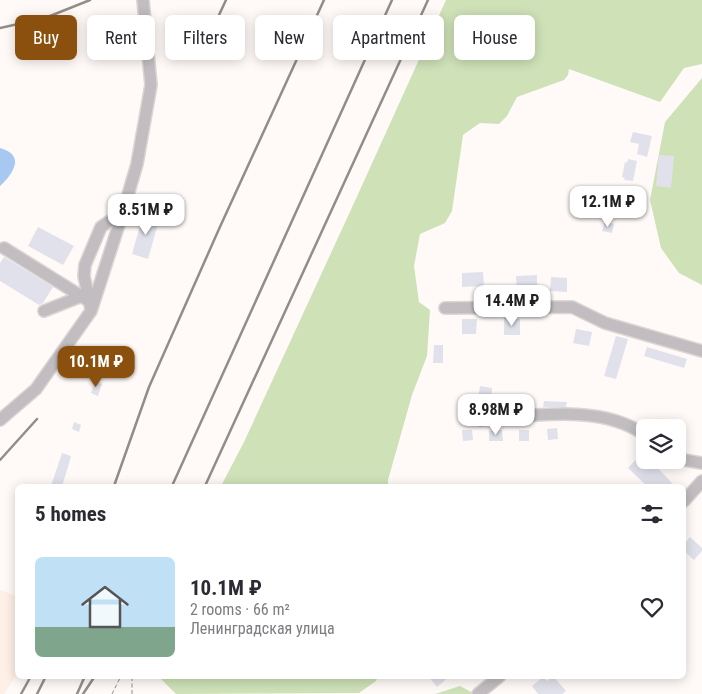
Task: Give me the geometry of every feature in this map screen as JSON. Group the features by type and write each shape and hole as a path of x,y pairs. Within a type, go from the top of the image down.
{"street":[{"path":"1,417 36,389 87,303 123,212 137,164 151,85 143,0"},
{"path":"87,303 84,276 85,265 101,227 123,212"},
{"path":"4,248 87,303"},
{"path":"44,311 87,303"},
{"path":"445,308 572,307 605,323 702,351"},
{"path":"480,420 574,413 620,421 636,429"},
{"path":"686,460 702,463"},
{"path":"686,499 702,481"},
{"path":"478,694 496,679"}],"path":[{"path":"112,694 120,679"},
{"path":"132,679 132,694"}],"shaded area":[{"path":"0,590 15,596 15,677 4,694 0,694"}],"green space":[{"path":"446,0 702,0 702,64 684,68 660,102 569,69 568,75 564,80 517,97 507,116 499,124 480,123 463,135 452,211 445,223 420,234 414,266 419,302 430,310 427,356 412,395 388,484 222,484 244,442 419,60 444,60 444,15 439,15"},
{"path":"702,78 702,285 679,273 661,248 650,200 665,122"},
{"path":"161,679 377,679 359,693 176,694"},
{"path":"460,686 475,694 435,694"}],"water":[{"path":"0,148 13,155 15,165 13,171 0,186"}],"building":[{"path":"633,132 652,136 647,157 637,154 639,144 630,142"},
{"path":"659,155 674,156 671,188 656,186"},
{"path":"628,159 637,161 633,181 624,180 625,178 622,177 625,162 627,163"},
{"path":"609,194 618,196 614,211 606,209"},
{"path":"144,212 160,217 148,259 132,254"},
{"path":"605,222 614,224 612,233 602,231"},
{"path":"38,227 74,246 63,265 28,246"},
{"path":"4,257 53,287 43,303 39,305 0,281 0,263"},
{"path":"483,272 484,286 462,287 462,273"},
{"path":"537,275 537,291 517,292 516,276"},
{"path":"551,277 567,278 567,292 550,291"},
{"path":"504,318 520,319 520,335 504,335"},
{"path":"462,319 477,319 476,334 462,334"},
{"path":"576,329 592,332 589,346 573,343"},
{"path":"616,336 628,339 616,379 604,376"},
{"path":"434,345 443,345 443,363 433,363"},
{"path":"647,347 687,359 684,368 644,356"},
{"path":"95,381 102,384 98,396 91,393"},
{"path":"480,386 492,388 491,401 478,399"},
{"path":"544,401 567,402 566,407 543,407"},
{"path":"74,422 81,425 79,432 72,429"},
{"path":"557,428 558,439 548,440 547,429"},
{"path":"462,430 472,430 473,440 463,441"},
{"path":"502,430 503,441 489,441 489,431"},
{"path":"519,430 529,430 529,441 519,441"},
{"path":"62,453 71,456 63,484 52,484"},
{"path":"636,460 636,469 659,469 672,483 671,484 645,484 628,468"},
{"path":"690,537 702,548 702,551 694,560 686,553 686,542"},
{"path":"430,679 446,679 437,687"},
{"path":"541,679 547,681 556,679 566,691 562,694 538,694 532,686"}],"railway":[{"path":"0,28 45,18 90,0"},
{"path":"219,15 226,0"},
{"path":"115,484 149,387 324,0"},
{"path":"173,484 392,0"},
{"path":"206,484 428,0"},
{"path":"0,460 37,419"},
{"path":"21,694 29,679"},
{"path":"37,694 44,679"},
{"path":"77,694 84,679"},
{"path":"83,694 93,679"}]}
